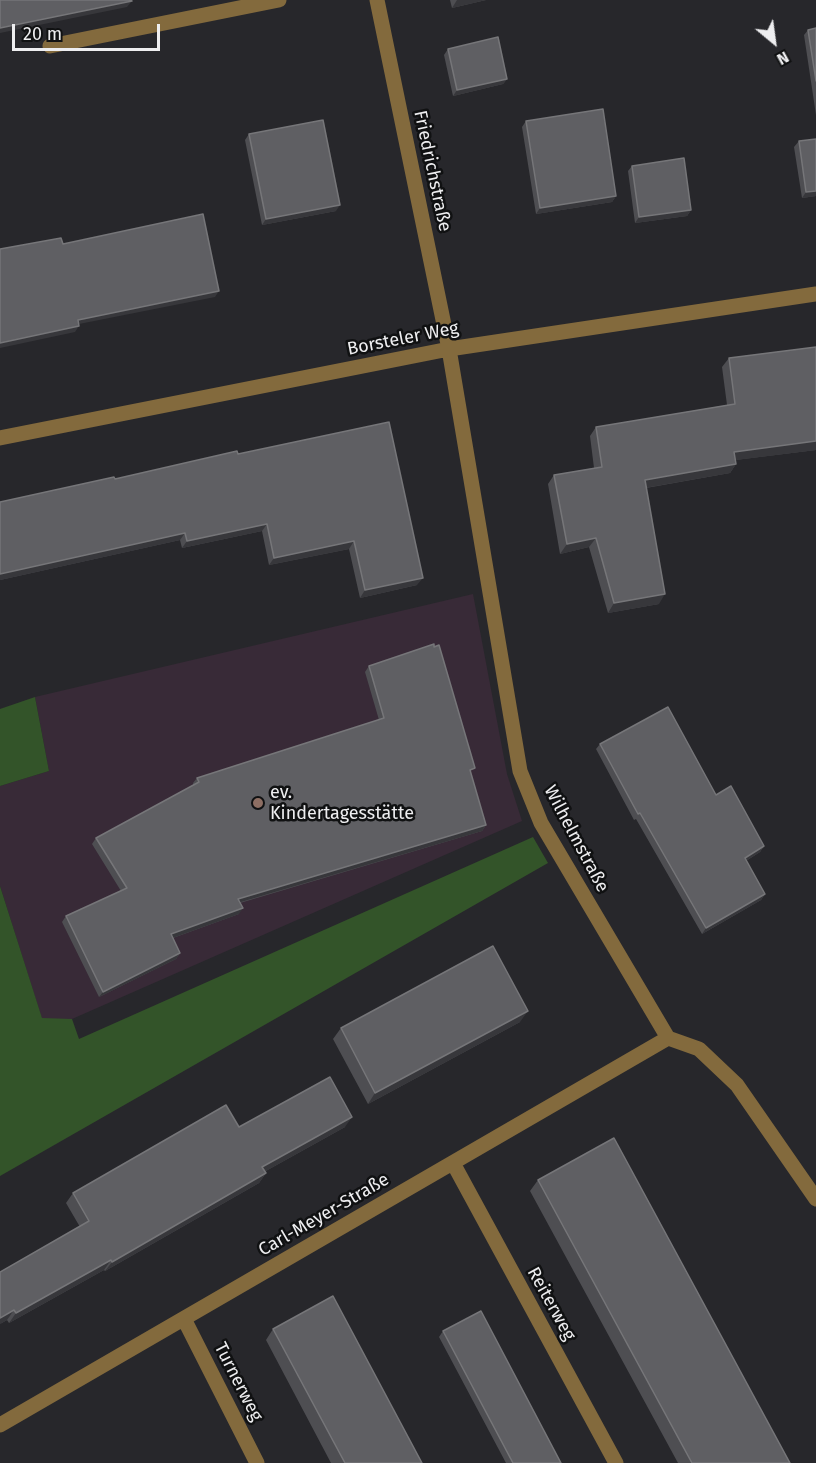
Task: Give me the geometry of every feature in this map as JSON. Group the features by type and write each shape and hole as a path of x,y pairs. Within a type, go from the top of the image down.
{"street":[{"path":"50,46 279,0"},
{"name":"Friedrichstraße","path":"377,0 449,349"},
{"name":"Borsteler Weg","path":"0,438 449,349 816,294"},
{"name":"Wilhelmstraße","path":"449,349 519,771 541,823 668,1038"},
{"path":"668,1038 699,1049 736,1085 816,1199"},
{"name":"Carl-Meyer-Straße","path":"0,1425 668,1038"},
{"name":"Reiterweg","path":"453,1163 616,1463"},
{"name":"Turnerweg","path":"184,1319 257,1463"}],"shaded area":[{"name":"ev. Kindertagesstätte","path":"473,594 507,774 522,821 72,1019 42,1019 0,886 0,786 49,771 35,697"}],"green space":[{"path":"35,697 49,771 0,786 0,709"},
{"path":"533,837 548,863 0,1176 0,886 42,1018 72,1019 79,1039"}],"building":[{"path":"0,0 131,0 132,1 0,28"},
{"path":"816,28 816,81 808,30"},
{"path":"498,37 507,79 457,90 448,49"},
{"path":"603,109 616,196 540,208 526,121"},
{"path":"323,120 340,205 266,219 249,134"},
{"path":"816,139 816,191 806,192 799,141"},
{"path":"684,158 691,210 639,217 632,166"},
{"path":"203,214 219,291 78,320 79,326 0,343 0,249 61,238 63,244"},
{"path":"816,347 816,441 734,452 736,464 645,480 665,594 614,603 596,538 567,544 554,475 602,467 596,427 735,404 729,358"},
{"path":"389,422 423,578 365,590 354,541 274,558 267,524 187,541 185,533 0,574 0,502 237,451 238,454"},
{"path":"434,644 434,647 439,645 475,768 470,770 486,825 238,899 243,908 171,934 180,953 103,992 66,916 127,888 96,838 199,782 197,778 384,718 369,666"},
{"path":"668,707 716,795 731,786 764,846 745,858 765,894 706,928 640,813 638,814 600,744"},
{"path":"493,946 528,1011 375,1093 341,1028"},
{"path":"330,1077 352,1117 262,1167 266,1173 112,1262 111,1260 16,1313 14,1310 0,1318 0,1272 89,1221 73,1193 226,1105 239,1127"},
{"path":"614,1138 790,1463 692,1463 538,1180"},
{"path":"333,1296 422,1463 345,1463 273,1329"},
{"path":"481,1311 561,1463 513,1463 443,1331"}],"place":[{"name":"ev. Kindertagesstätte","path":"258,803"}]}
